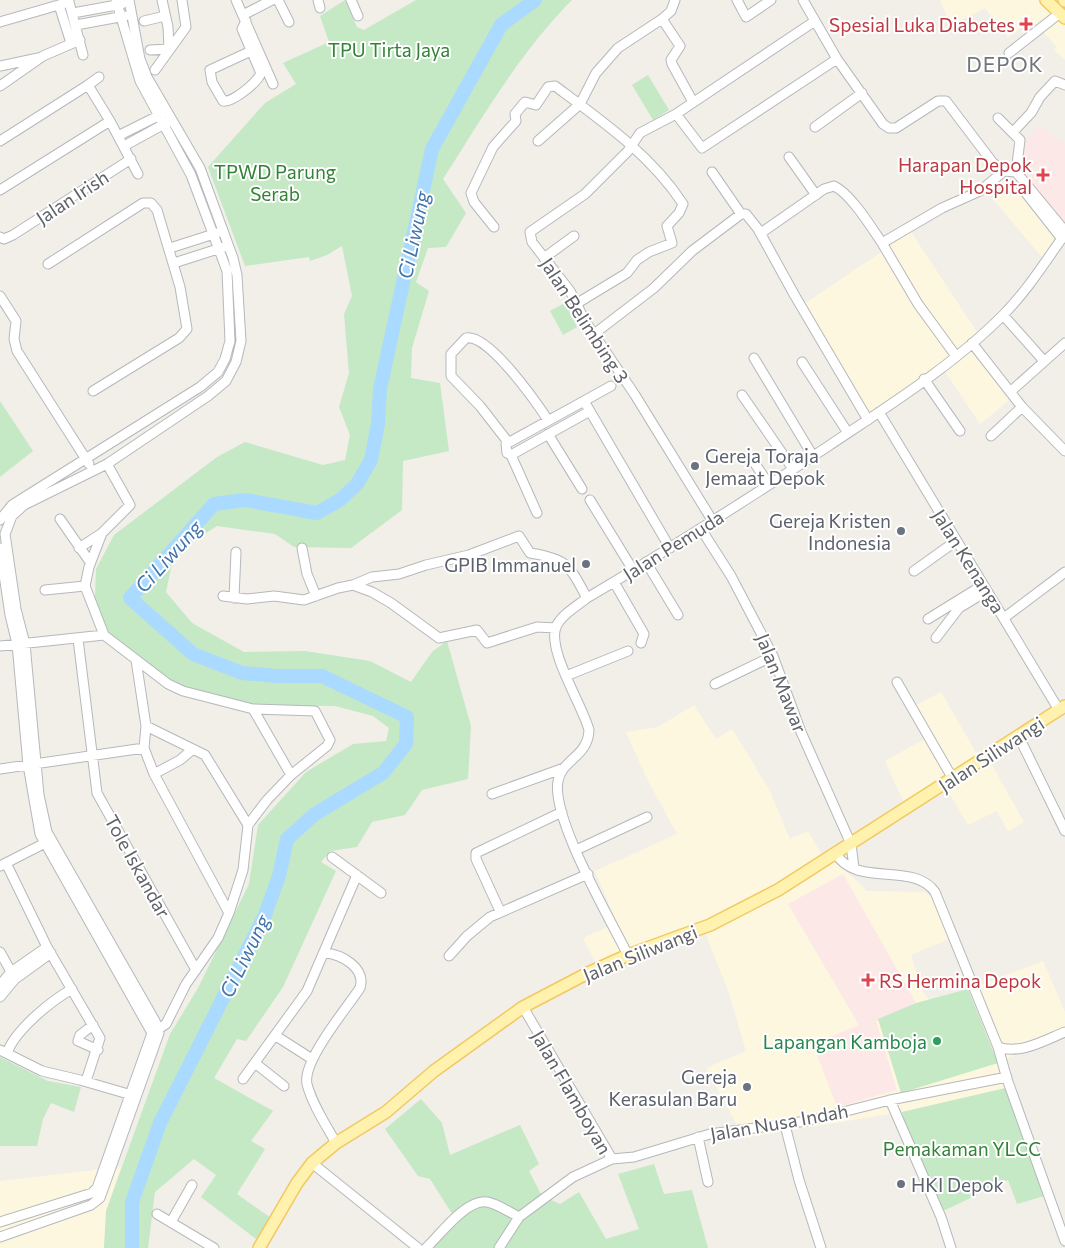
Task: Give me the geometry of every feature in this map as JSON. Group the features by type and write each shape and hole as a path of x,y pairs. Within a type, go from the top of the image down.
{"main road":[{"path":"1046,0 1062,16"},
{"name":"Jalan Siliwangi","path":"259,1248 297,1183 312,1163 336,1143 386,1112 434,1071 523,1008 556,988 628,955 730,915 778,890 1062,708"}],"street":[{"path":"162,0 168,27 169,48"},
{"path":"155,70 169,48 186,27 182,0"},
{"path":"236,0 273,84"},
{"path":"251,51 210,70 212,82 223,101 229,101 260,77 260,71 242,28 244,18 272,0"},
{"path":"278,0 289,22"},
{"path":"350,0 358,16"},
{"path":"538,141 580,104 596,73 618,48 662,19 670,11 675,0"},
{"path":"737,0 744,15 747,17 771,0"},
{"path":"803,0 837,59 881,122 889,128 899,126 938,101 946,101 993,163 1004,171 1016,172"},
{"path":"0,22 69,1 76,25 75,41"},
{"path":"0,520 12,505 87,460 200,386 218,372 225,359 230,341 226,270 195,184 140,59 129,1 116,2 73,13"},
{"path":"0,1237 91,1205 100,1198 101,1189 134,1096 158,1038 48,841 40,834 21,644 2,534 12,516 24,505 106,464 208,396 226,381 236,362 241,341 237,275 224,231 200,168 140,81 116,2"},
{"path":"59,5 83,55"},
{"path":"76,25 132,14"},
{"path":"144,21 165,16"},
{"path":"1009,53 1062,16"},
{"path":"662,19 680,46 671,60 693,102"},
{"path":"631,147 640,133 676,114 815,21"},
{"path":"0,86 43,56 75,41"},
{"path":"150,50 169,48"},
{"path":"0,66 43,56"},
{"path":"676,114 702,148 837,59"},
{"path":"0,141 99,77"},
{"path":"1013,132 1030,113 1040,97 1056,82 1065,85"},
{"path":"88,85 110,121 138,174"},
{"path":"494,227 474,202 470,193 493,147 516,120 515,114 527,101 536,104 553,85 603,121 666,179 683,204 679,214 667,226 672,241 636,260 627,272 576,304"},
{"path":"815,127 862,93"},
{"path":"118,136 166,118"},
{"path":"124,146 166,118"},
{"path":"998,118 1013,132 1021,143 1016,172 1064,235"},
{"path":"0,190 110,121"},
{"name":"Jalan Belimbing 3","path":"631,147 585,194 531,231 531,238 544,258 565,283 594,334 712,520"},
{"path":"789,157 816,194"},
{"name":"Jalan Irish","path":"0,237 4,239 13,235 131,159"},
{"path":"882,243 942,208 980,191 1004,171"},
{"path":"712,172 741,214"},
{"path":"1019,184 1064,235"},
{"path":"761,233 816,194 830,186 837,188 882,243 913,296 956,356"},
{"path":"48,264 148,202 157,210 174,263 187,329 185,334 93,391"},
{"path":"594,334 654,288 692,251 741,214 746,214 750,216 761,233 795,296 868,420"},
{"path":"170,248 224,231"},
{"name":"Jalan Pemuda","path":"556,628 562,619 587,598 701,529 712,520 769,485 868,420 956,356 1003,315 1037,274 1064,235"},
{"path":"544,258 574,236"},
{"path":"174,263 228,245"},
{"path":"0,296 16,321 14,339 17,351 94,470"},
{"path":"1003,315 1044,361"},
{"path":"508,442 480,406 451,376 451,354 466,338 477,338 504,362 548,420"},
{"path":"972,343 1022,407 1065,451"},
{"path":"1010,392 1065,343"},
{"path":"754,358 813,456"},
{"path":"802,362 848,433"},
{"path":"924,379 960,431"},
{"path":"537,513 511,455 505,448 508,442 611,386"},
{"path":"742,395 793,469"},
{"path":"584,401 670,548"},
{"path":"991,436 1022,407"},
{"path":"511,455 590,411"},
{"name":"Jalan Kenanga","path":"879,412 985,588 1062,708"},
{"path":"548,434 582,489"},
{"path":"752,459 769,485"},
{"path":"79,548 102,533 130,505 106,464"},
{"path":"590,500 633,570"},
{"path":"60,518 90,562"},
{"name":"Jalan Mawar","path":"701,529 731,576 773,656 801,732 852,844 854,868"},
{"path":"102,533 90,562 85,586 104,635 168,684 183,691 253,709 315,711 330,740 327,746 291,775 267,800 248,825 243,870 230,913 218,938 186,984 166,1024 155,1032"},
{"path":"223,596 247,599 274,596 298,600 372,578 399,574 426,565 469,555 519,536 530,552 540,553 567,564 587,598"},
{"path":"914,570 956,541"},
{"path":"0,548 10,615 21,644"},
{"path":"302,548 307,574 316,596"},
{"path":"234,598 236,552"},
{"path":"646,562 678,615"},
{"path":"1004,618 1065,572"},
{"path":"614,582 644,634 641,643"},
{"path":"353,585 391,603 439,638 477,630 488,643 537,627 556,628 557,649 566,676 589,730 589,738 583,750 564,768 557,783 562,812 576,850 628,955"},
{"path":"45,590 85,586"},
{"path":"928,619 985,588"},
{"path":"936,638 959,608 985,588"},
{"path":"0,646 104,635"},
{"name":"Tole Iskandar","path":"78,639 97,793 196,970"},
{"path":"566,676 628,651"},
{"path":"715,684 773,656"},
{"path":"136,660 146,726 144,748 154,774 230,913"},
{"path":"897,682 953,779"},
{"path":"253,709 291,775"},
{"path":"146,726 201,752 210,760 248,825"},
{"path":"1018,735 1065,831"},
{"path":"0,769 144,748"},
{"path":"154,774 180,760 193,749"},
{"path":"492,794 564,768"},
{"path":"500,911 476,859 476,853 562,812"},
{"path":"576,850 647,817"},
{"path":"48,841 3,865 100,1038 98,1050 86,1081"},
{"path":"836,854 844,864 854,868 875,874 917,878 931,886 939,899 998,1047 1006,1077 1065,1241"},
{"path":"332,858 381,893"},
{"path":"449,956 478,926 500,911 588,874"},
{"path":"243,1079 307,991 357,875"},
{"path":"0,985 49,950"},
{"path":"0,952 13,976"},
{"path":"324,953 335,954 350,963 360,973 362,980 360,988 312,1060 307,1083 336,1143"},
{"path":"0,997 13,976"},
{"path":"72,988 45,1007 4,1051 42,1071 86,1081 134,1096"},
{"name":"Jalan Flamboyan","path":"499,1248 519,1217 573,1177 612,1159 523,1008"},
{"path":"93,1026 80,1035 78,1041 98,1050"},
{"path":"998,1047 1012,1050 1022,1048 1065,1032"},
{"path":"276,1036 312,1060"},
{"path":"255,1063 284,1086"},
{"name":"Jalan Nusa Indah","path":"612,1159 634,1157 698,1137 742,1129 786,1125 890,1100 1006,1077"},
{"path":"890,1100 941,1217 951,1248"},
{"path":"786,1125 799,1180 821,1248"},
{"path":"698,1137 708,1182"},
{"path":"312,1163 418,1248"},
{"path":"171,1222 192,1186"},
{"path":"0,1222 101,1189"},
{"path":"426,1248 455,1219 479,1203 490,1203 519,1217"},
{"path":"43,1209 47,1220"},
{"path":"157,1214 214,1248"}],"shaded area":[{"path":"940,0 1065,0 1065,60 1054,50 1057,47 1032,20 1008,37 985,8 951,25"},
{"name":"Harapan Depok Hospital","path":"1039,126 1065,144 1065,224 1020,171 1019,162 1025,140"},
{"path":"1021,180 1065,232 1046,262 992,198"},
{"path":"911,232 981,338 969,348 1012,398 980,424 942,367 867,424 801,306"},
{"path":"941,692 981,761 988,758 1024,822 1008,831 997,811 968,825 945,786 908,812 885,761 928,737 912,707"},
{"path":"694,705 716,739 732,729 769,789 790,839 808,831 827,864 839,857 848,873 867,891 925,892 937,902 951,938 911,955 923,992 932,1003 1043,961 1065,1012 1065,1034 997,1063 1010,1087 902,1112 744,1138 706,1068 746,1051 729,993 703,928 601,972 583,938 617,923 595,871 677,834 647,779 626,732 658,727"},
{"name":"RS Hermina Depok","path":"843,874 916,1003 876,1021 897,1090 837,1107 813,1044 859,1025 788,904"},
{"path":"121,1167 106,1211 104,1248 0,1248 0,1181"}],"green space":[{"path":"345,0 357,27 364,30 416,0 572,0 553,20 519,63 443,179 466,213 446,247 428,248 416,282 429,291 412,348 411,378 440,383 449,451 403,461 402,510 351,548 294,547 275,534 217,526 174,554 166,592 192,623 244,652 305,651 370,661 411,682 432,652 447,641 471,726 468,779 422,790 405,815 372,822 357,847 330,851 321,862 336,871 283,987 246,1041 237,1039 214,1078 273,1111 251,1141 265,1149 237,1194 271,1218 256,1239 201,1197 216,1175 194,1159 155,1192 148,1248 104,1248 106,1211 170,1034 198,988 249,884 258,825 306,772 353,744 386,741 389,728 373,716 335,706 222,705 172,689 104,628 95,598 96,569 114,535 217,457 245,442 323,465 345,460 350,435 339,407 349,373 344,314 352,296 342,246 327,255 310,261 309,257 245,266 208,167 265,103 296,84 283,63 329,42 320,16"},
{"path":"648,75 669,110 653,120 632,85"},
{"path":"565,303 577,327 563,335 550,311"},
{"path":"0,401 33,451 0,477"},
{"name":"Lapangan Kamboja","path":"968,989 998,1063 901,1093 878,1019 916,1003"},
{"path":"0,1057 48,1081 81,1087 74,1112 51,1103 43,1119 37,1146 0,1146"},
{"name":"Pemakaman YLCC","path":"1010,1087 1051,1194 1017,1204 1008,1180 941,1212 919,1176 902,1112"},
{"path":"421,1099 442,1123 450,1155 520,1125 539,1164 529,1171 542,1196 560,1204 579,1192 606,1239 639,1229 618,1174 654,1164 664,1194 692,1190 708,1248 430,1248 456,1220 430,1179 418,1176 385,1129"}],"waterway":[{"name":"Ci Liwung","path":"132,1248 132,1202 160,1123 265,915 279,876 287,839 315,814 383,773 406,744 407,717 322,676 276,676 242,673 193,654 130,598 214,504 245,500 317,513 340,500 357,484 371,460 378,424 380,389 432,149 501,25 535,0"}],"place":[{"name":"Spesial Luka Diabetes","path":"1026,24"},
{"name":"Harapan Depok Hospital","path":"1043,175"},
{"name":"Gereja Toraja Jemaat Depok","path":"695,466"},
{"name":"Gereja Kristen Indonesia","path":"901,531"},
{"name":"GPIB Immanuel","path":"586,564"},
{"name":"RS Hermina Depok","path":"868,980"},
{"name":"Lapangan Kamboja","path":"937,1041"},
{"name":"Gereja Kerasulan Baru","path":"747,1087"},
{"name":"HKI Depok","path":"901,1184"}],"district":[{"name":"DEPOK","path":"1005,63"}],"park label":[{"name":"TPU Tirta Jaya","path":"389,49"},
{"name":"TPWD Parung Serab","path":"275,182"}]}
